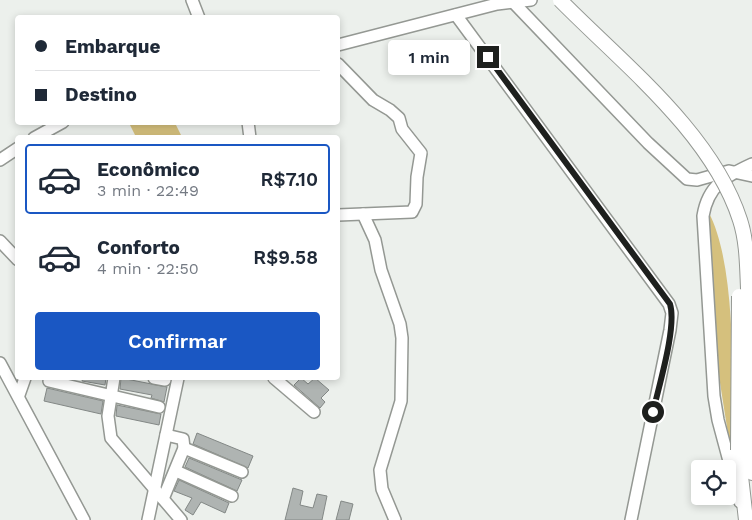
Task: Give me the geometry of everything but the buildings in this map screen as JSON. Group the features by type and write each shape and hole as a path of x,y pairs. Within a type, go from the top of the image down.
{"main road":[{"path":"552,0 690,142 716,182 733,227 738,267 746,520"},
{"path":"560,0 686,127 707,153 730,195 741,222 746,255 749,312 744,450 752,473"}],"street":[{"path":"192,0 198,15"},
{"path":"340,44 456,15 513,2 531,0"},
{"path":"513,2 648,143 686,179 697,180 721,172 737,171 752,176"},
{"path":"456,15 670,304 672,313 670,330 631,520"},
{"path":"340,66 373,100 399,118 402,129 421,154 417,177 416,204 412,212 400,214 340,215"},
{"path":"40,135 58,125"},
{"path":"0,160 15,150"},
{"path":"746,520 728,463 714,396 703,216 710,192 737,171 752,164"},
{"path":"363,214 375,240 381,270 400,324 402,338 400,401 380,470 382,489 395,520"},
{"path":"0,242 15,257"},
{"path":"0,363 19,395 84,520"},
{"path":"19,395 24,380"},
{"path":"114,380 108,416 111,438 181,520"},
{"path":"148,520 153,489 178,380"},
{"path":"276,380 314,412"},
{"path":"49,381 159,406"},
{"path":"163,499 184,448 183,438 166,435"},
{"path":"184,448 242,472"},
{"path":"176,471 232,496"}],"shaded area":[{"path":"130,125 176,125 181,135 135,135"},
{"path":"709,213 718,235 728,292 733,386 732,440 729,440 718,370"}],"route":[{"path":"488,57 670,304 672,313 670,330 653,412"}]}
